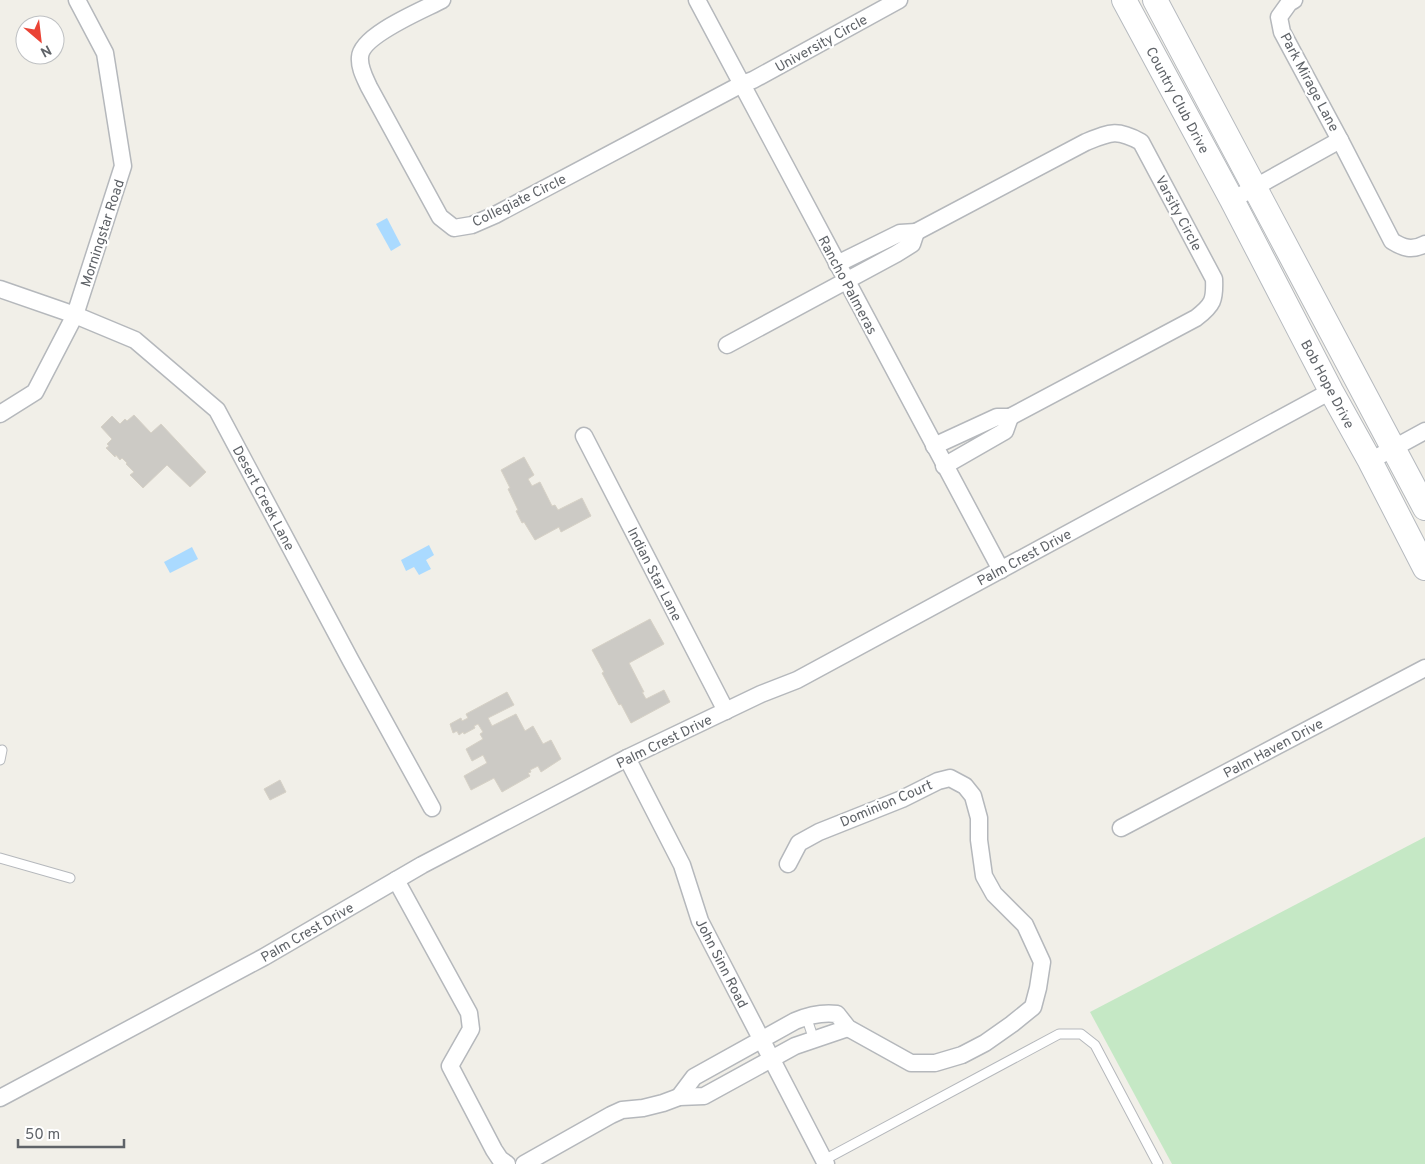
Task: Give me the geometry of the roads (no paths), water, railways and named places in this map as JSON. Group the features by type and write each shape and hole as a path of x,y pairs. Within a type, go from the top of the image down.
{"main road":[{"name":"Country Club Drive","path":"1124,0 1232,200"},
{"name":"Country Club Drive","path":"1155,0 1255,188"},
{"name":"Bob Hope Drive","path":"1255,188 1425,508"},
{"name":"Bob Hope Drive","path":"1232,200 1425,568"}],"street":[{"name":"Morningstar Road","path":"0,414 36,392 75,316 123,166 105,53 77,0"},
{"name":"Collegiate Circle","path":"442,0 375,35 366,44 359,56 362,70 370,87 440,217 454,228 472,225 495,215 742,84"},
{"name":"Rancho Palmeras","path":"697,0 1000,570"},
{"name":"University Circle","path":"742,84 754,80 899,0"},
{"name":"Park Mirage Lane","path":"1294,0 1289,3 1279,17 1282,32 1392,241 1404,248 1418,248 1425,244"},
{"name":"Varsity Circle","path":"837,264 900,233 916,232 1086,142 1108,134 1124,133 1141,142 1214,279 1215,295 1208,309 1196,318 1010,418 997,417 934,446"},
{"name":"Park Mirage Lane","path":"1232,200 1340,140"},
{"name":"Varsity Circle","path":"727,344 912,244 916,232"},
{"path":"882,242 890,257"},
{"name":"Desert Creek Lane","path":"0,289 135,340 217,410 351,662 432,808"},
{"name":"Palm Crest Drive","path":"0,1098 264,957 396,880 627,758 797,680 1331,391"},
{"name":"Varsity Circle","path":"944,466 1005,431 1010,418"},
{"path":"979,426 987,441"},
{"path":"1370,461 1425,431"},
{"name":"Indian Star Lane","path":"584,436 726,711"},
{"name":"Palm Haven Drive","path":"1121,828 1425,668"},
{"name":"John Sinn Road","path":"627,758 682,865 700,921 825,1162"},
{"name":"Dominion Court","path":"713,1079 761,1040 806,1016 824,1013 837,1014 848,1028 911,1063 935,1063 962,1055 985,1043 1033,1006 1042,962 1024,925 994,894 984,876 979,840 979,818 973,796 965,786 950,778 938,781 902,799 819,832 798,843 788,864"},
{"path":"396,880 469,1013 471,1029 450,1066 494,1150 500,1159 507,1164"},
{"path":"524,1164 610,1115 622,1110 644,1108 680,1097 694,1077 713,1079 772,1060 795,1046 848,1028"}],"lane":[{"path":"0,760 2,750"},
{"path":"0,858 70,878"},
{"path":"806,1016 814,1040"},
{"path":"825,1162 1059,1034 1081,1034 1095,1045 1158,1164"}],"water":[{"path":"387,218 401,245 391,251 376,224"},
{"path":"429,545 434,555 426,560 431,569 419,575 414,567 406,571 401,560"},
{"path":"192,547 198,559 170,573 164,562"}]}
